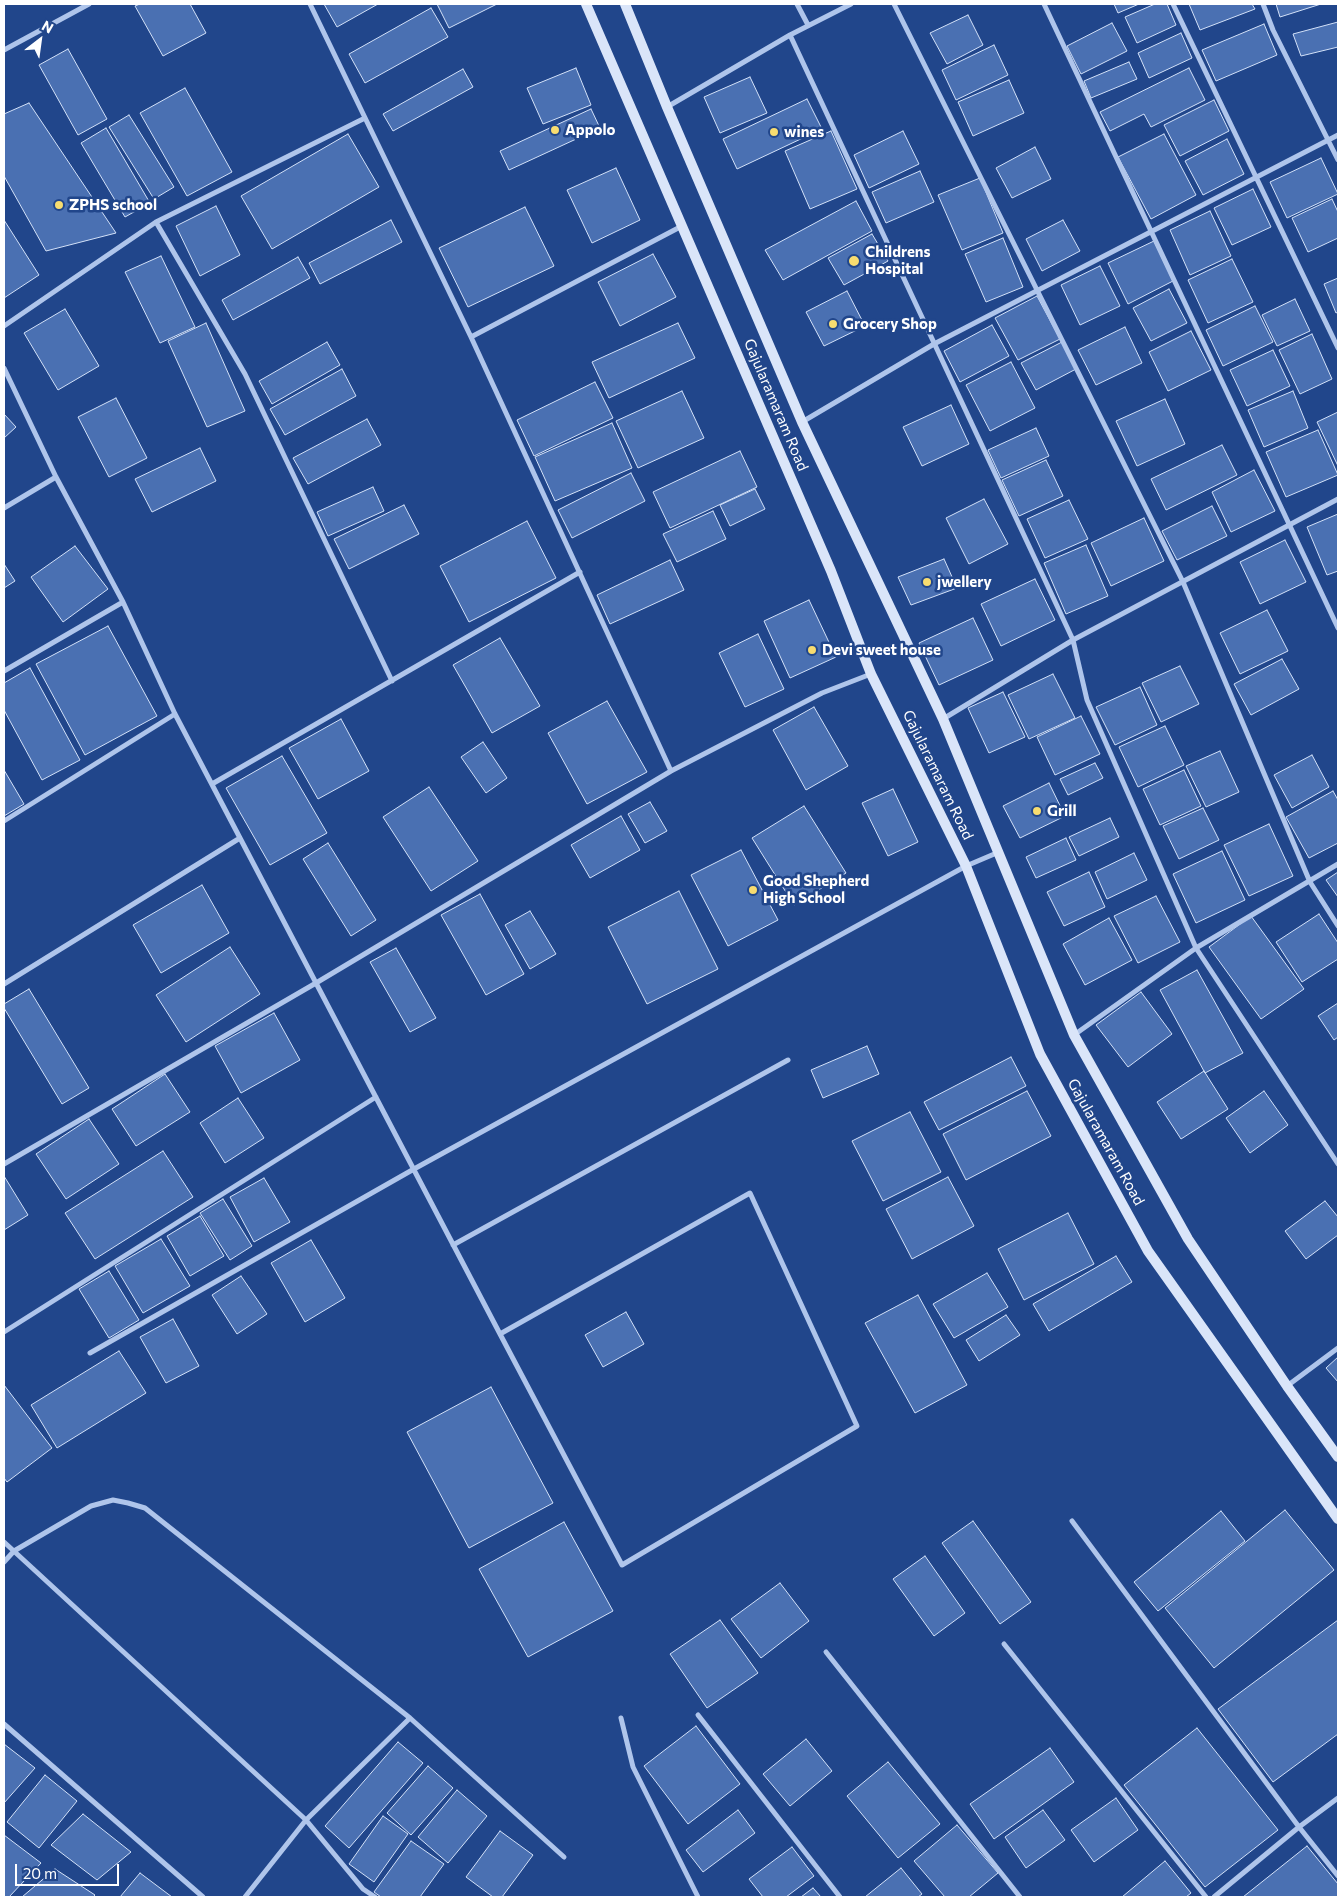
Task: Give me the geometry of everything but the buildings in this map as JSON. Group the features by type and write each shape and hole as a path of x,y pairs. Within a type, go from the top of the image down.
{"main road":[{"name":"Gajularamaram Road","path":"586,4 831,571 871,674 966,866 1040,1054 1148,1251 1338,1518"},
{"name":"Gajularamaram Road","path":"625,4 802,422 943,719 1074,1035 1188,1239 1287,1386 1338,1457"}],"street":[{"path":"4,50 89,4"},
{"path":"310,4 471,338 671,771"},
{"path":"797,4 808,25"},
{"path":"667,107 790,35 851,4"},
{"path":"894,4 1183,582 1310,882 1338,926"},
{"path":"1044,4 1338,628"},
{"path":"1173,4 1338,348"},
{"path":"1263,4 1273,30 1338,160"},
{"path":"790,35 1073,640 1087,700 1196,948 1338,1164"},
{"path":"4,326 156,222 366,118"},
{"path":"802,422 934,344 1338,135"},
{"path":"156,222 245,374 392,680"},
{"path":"471,338 682,226"},
{"path":"4,368 56,477 123,602 175,714 500,1334 622,1565 857,1426 750,1193 500,1334"},
{"path":"4,508 56,477"},
{"path":"943,719 1073,640 1338,499"},
{"path":"212,784 580,572"},
{"path":"4,671 123,602"},
{"path":"4,1164 316,983 671,771 822,692 871,674"},
{"path":"4,821 175,714"},
{"path":"4,984 240,838"},
{"path":"90,1354 414,1169 966,866 999,851"},
{"path":"1074,1035 1196,948 1338,864"},
{"path":"454,1245 788,1060"},
{"path":"4,1332 376,1097"},
{"path":"1287,1386 1338,1348"},
{"path":"4,1562 14,1551 91,1506 113,1500 145,1508 410,1718 564,1857"},
{"path":"1072,1520 1299,1828 1338,1876"},
{"path":"4,1542 306,1820 363,1889 375,1897"},
{"path":"1004,1644 1206,1897"},
{"path":"826,1652 1020,1897"},
{"path":"698,1714 840,1897"},
{"path":"245,1897 306,1820 410,1718"},
{"path":"620,1718 633,1767 698,1897"},
{"path":"4,1724 203,1897"},
{"path":"1214,1897 1338,1798"}],"place":[{"name":"Appolo","path":"555,130"},
{"name":"wines","path":"774,132"},
{"name":"ZPHS school","path":"59,205"},
{"name":"Childrens Hospital","path":"854,261"},
{"name":"Grocery Shop","path":"833,324"},
{"name":"jwellery","path":"927,582"},
{"name":"Devi sweet house","path":"812,650"},
{"name":"Grill","path":"1037,811"},
{"name":"Good Shepherd High School","path":"753,890"}]}
